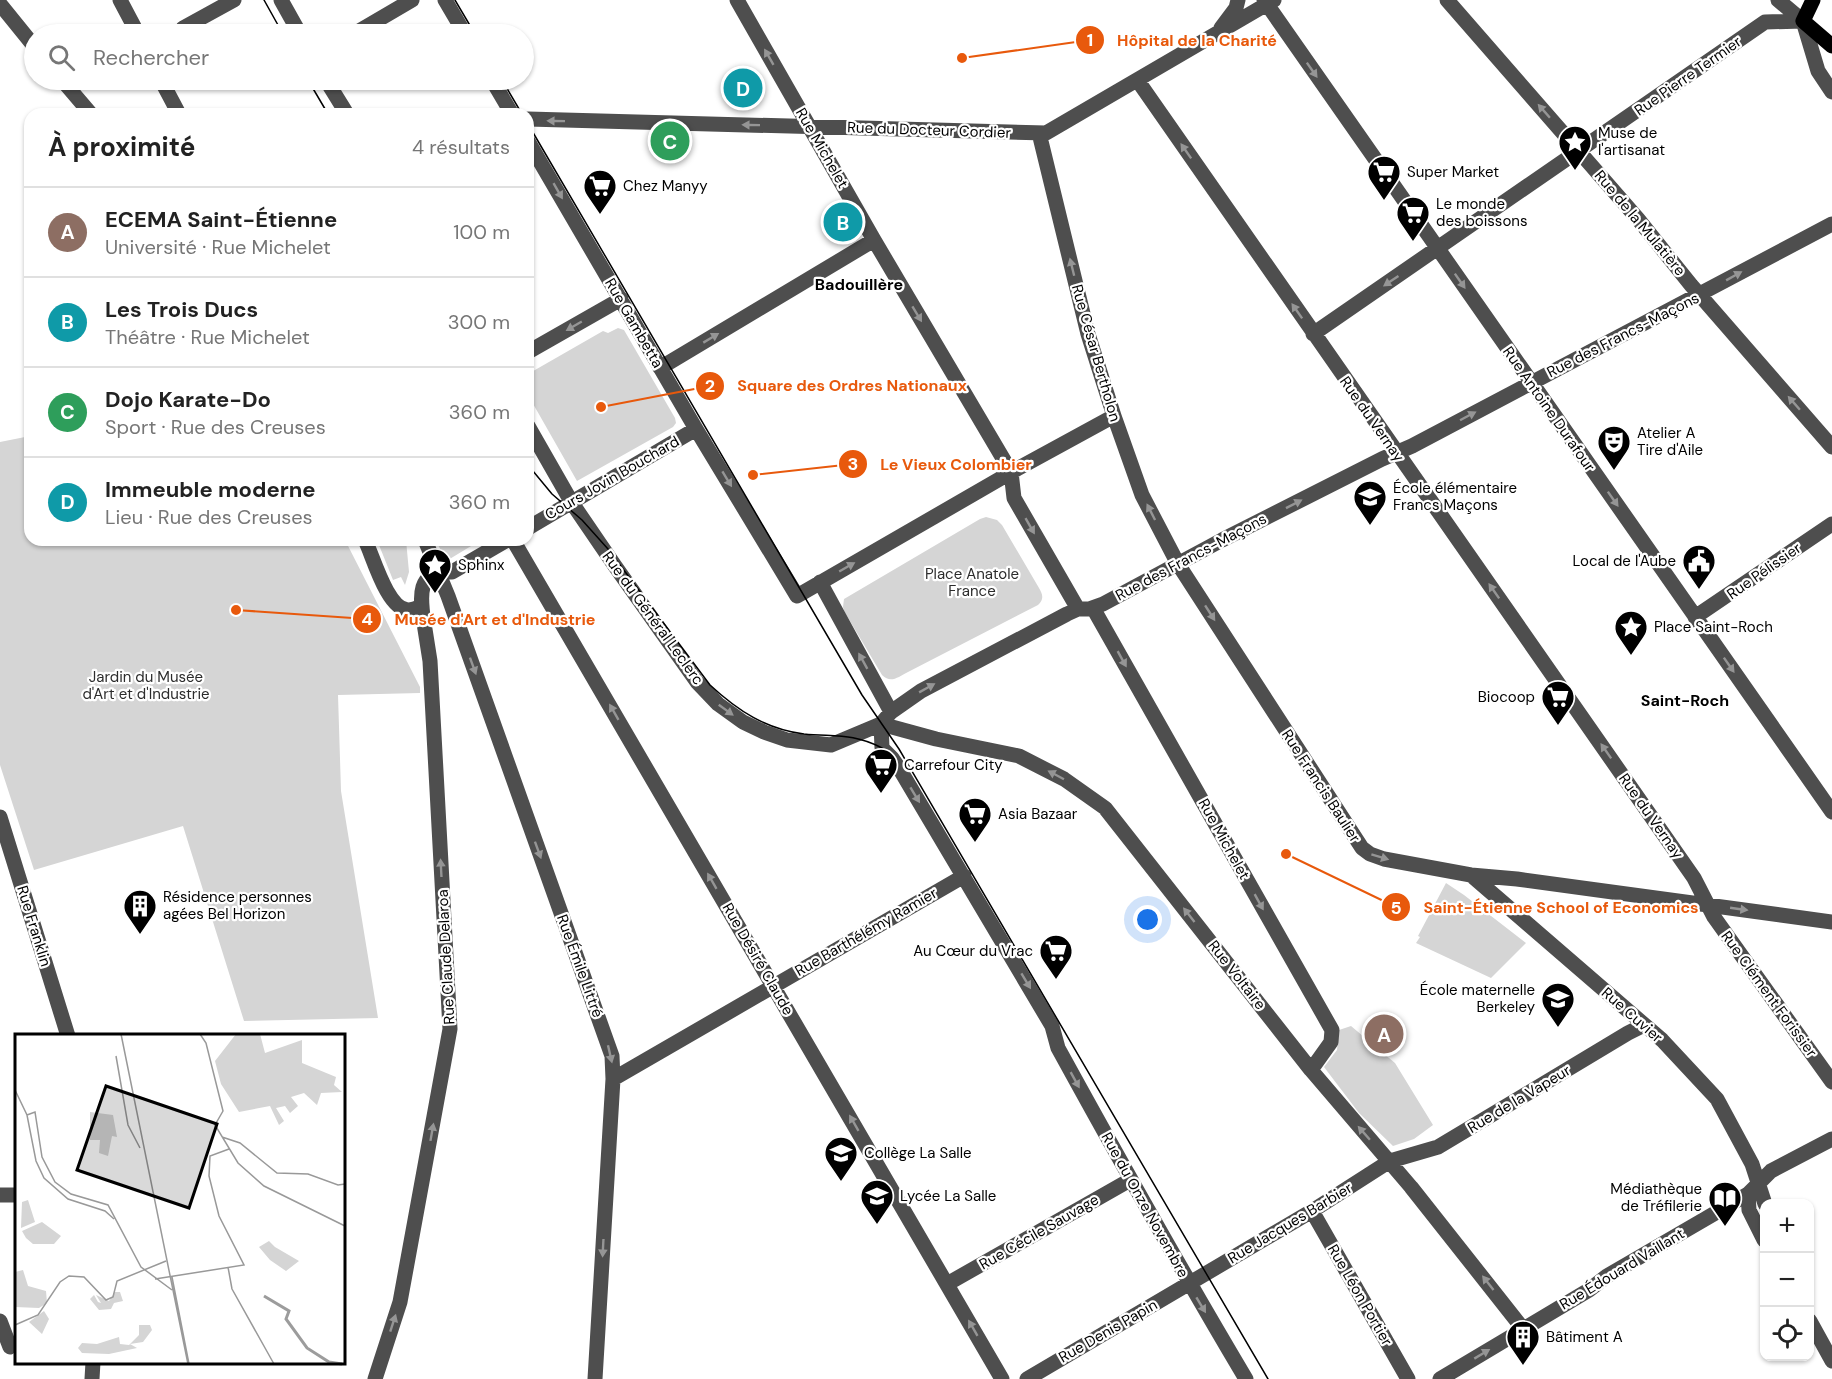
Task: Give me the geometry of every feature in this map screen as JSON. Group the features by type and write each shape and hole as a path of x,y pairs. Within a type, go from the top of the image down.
{"main road":[{"path":"1813,0 1803,21 1832,46"}],"street":[{"path":"120,0 133,24"},
{"path":"190,24 234,0"},
{"path":"281,0 294,24"},
{"path":"371,24 412,0"},
{"path":"445,0 459,24"},
{"name":"Rue Michelet","path":"737,0 874,240 1011,472 1014,498 1086,609 1332,1030 1331,1042 1311,1070"},
{"path":"1216,35 1230,18 1238,0"},
{"name":"Rue de la Mulatière","path":"1447,0 1832,447"},
{"path":"1778,0 1803,21 1818,71 1832,92"},
{"path":"1043,133 1138,81 1268,2"},
{"name":"Rue Antoine Durafour","path":"1268,2 1437,249 1832,812"},
{"path":"0,4 24,34"},
{"name":"Rue Pierre Termier","path":"1437,249 1765,22 1803,21"},
{"name":"Rue du Vernay","path":"1138,81 1694,878 1708,904"},
{"path":"71,90 86,108"},
{"path":"166,90 176,108"},
{"path":"332,90 343,108"},
{"path":"498,90 508,108"},
{"name":"Rue du Docteur Cordier","path":"534,119 1043,133"},
{"name":"Rue César Bertholon","path":"1043,133 1088,334 1142,495 1178,564"},
{"name":"Rue Gambetta","path":"534,151 696,429 797,596 820,582"},
{"name":"Rue des Francs-Maçons","path":"1086,609 1412,446 1832,224"},
{"path":"660,368 874,240"},
{"path":"1313,334 1437,249"},
{"path":"534,349 621,299"},
{"path":"1086,609 1067,614 921,691 886,718 820,582 1011,472 1114,416"},
{"name":"Cours Jovin Bouchard","path":"534,524 696,429"},
{"name":"Rue du Général Leclerc","path":"534,436 572,502 615,566 697,682 718,704 743,722 764,732 787,740 831,745 886,718"},
{"name":"Rue Pélissier","path":"1695,617 1832,524"},
{"path":"368,546 393,601 400,608 408,610 422,606"},
{"name":"Rue Émile Littré","path":"428,546 439,572 612,1056 613,1079 595,1379"},
{"path":"439,572 452,572 497,546"},
{"name":"Rue Désiré Claude","path":"517,546 1002,1379"},
{"name":"Rue Francis Baulier","path":"1178,564 1362,848 1370,854 1384,859 1472,875 1517,879 1832,922"},
{"name":"Rue Claude Delaroa","path":"375,1379 400,1302 450,1029 430,661 421,590 432,575 439,572"},
{"name":"Rue du Onze Novembre","path":"886,718 882,748 899,768 1052,1026 1058,1048 1130,1180 1246,1379"},
{"name":"Rue Voltaire","path":"886,718 936,739 1019,756 1064,779 1105,808 1311,1070 1390,1161 1524,1330"},
{"name":"Rue Franklin","path":"0,817 68,1034"},
{"name":"Rue Cuvier","path":"1472,875 1662,1040 1717,1099 1752,1164 1753,1189"},
{"name":"Rue Barthélémy Ramier","path":"613,1079 964,876"},
{"name":"Rue Clément Forissier","path":"1708,904 1714,917 1832,1082"},
{"name":"Rue de la Vapeur","path":"1390,1161 1438,1148 1644,1025"},
{"name":"Rue Édouard Vaillant","path":"1440,1379 1753,1189 1772,1171 1832,1139"},
{"name":"Rue Jacques Barbier","path":"1189,1284 1312,1211 1390,1161"},
{"name":"Rue Cécile Sauvage","path":"947,1284 1130,1180"},
{"path":"1753,1189 1762,1199"},
{"path":"1753,1189 1749,1210 1760,1232"},
{"name":"Rue Léon Portier","path":"1312,1211 1408,1379"},
{"name":"Rue Denis Papin","path":"1027,1379 1189,1284"},
{"path":"0,1321 10,1347"},
{"path":"1814,1330 1832,1361"},
{"path":"92,1379 93,1364"}],"green space":[{"path":"618,328 624,330 676,423 673,427 577,481 534,406 534,371 603,331 608,333"},
{"name":"Jardin du Musée d'Art et d'Industrie","path":"24,437 24,546 348,546 420,687 420,693 338,695 341,791 378,1018 244,1021 183,826 34,870 0,765 0,442"},
{"name":"Place Anatole France","path":"986,517 997,520 1002,525 1040,590 1041,601 1038,605 898,678 885,678 844,611 844,599"},
{"path":"379,546 407,546 409,572 405,585 401,577 393,580"},
{"path":"439,546 471,546 448,560 445,560"},
{"path":"1446,883 1526,943 1491,978 1416,943"},
{"path":"1351,1026 1395,1063 1433,1125 1414,1139 1393,1146 1359,1113 1324,1067 1337,1050 1339,1030"}],"tram line":[{"path":"264,0 277,24"},
{"path":"455,0 469,24"},
{"path":"314,90 324,108"},
{"path":"508,90 518,108"},
{"path":"534,134 862,695 899,749 1268,1379"},
{"path":"534,472 552,494 582,520 608,549 710,685 731,703 765,723 790,732 853,738 882,748"}],"place":[{"name":"Hôpital de la Charité","path":"962,58"},
{"name":"Immeuble moderne","path":"743,88"},
{"name":"Dojo Karate-Do","path":"670,141"},
{"name":"Muse de l'artisanat","path":"1575,171"},
{"name":"Super Market","path":"1384,201"},
{"name":"Chez Manyy","path":"600,215"},
{"name":"Les Trois Ducs","path":"843,222"},
{"name":"Le monde des boissons","path":"1413,242"},
{"name":"Square des Ordres Nationaux","path":"601,407"},
{"name":"Atelier A Tire d'Aile","path":"1614,471"},
{"name":"Le Vieux Colombier","path":"753,475"},
{"name":"École élémentaire Francs Maçons","path":"1370,526"},
{"name":"Local de l'Aube","path":"1699,590"},
{"name":"Sphinx","path":"435,594"},
{"name":"Musée d'Art et d'Industrie","path":"236,610"},
{"name":"Place Saint-Roch","path":"1631,656"},
{"name":"Biocoop","path":"1558,726"},
{"name":"Carrefour City","path":"881,794"},
{"name":"Asia Bazaar","path":"975,843"},
{"name":"Saint-Étienne School of Economics","path":"1286,854"},
{"name":"Résidence personnes agées Bel Horizon","path":"140,935"},
{"name":"Au Cœur du Vrac","path":"1056,980"},
{"name":"École maternelle Berkeley","path":"1558,1028"},
{"name":"ECEMA Saint-Étienne","path":"1384,1034"},
{"name":"Collège La Salle","path":"841,1182"},
{"name":"Lycée La Salle","path":"877,1225"},
{"name":"Médiathèque de Tréfilerie","path":"1725,1227"},
{"name":"Bâtiment A","path":"1523,1366"}],"district":[{"name":"Badouillère","path":"859,284"},
{"name":"Saint-Roch","path":"1685,700"}]}
